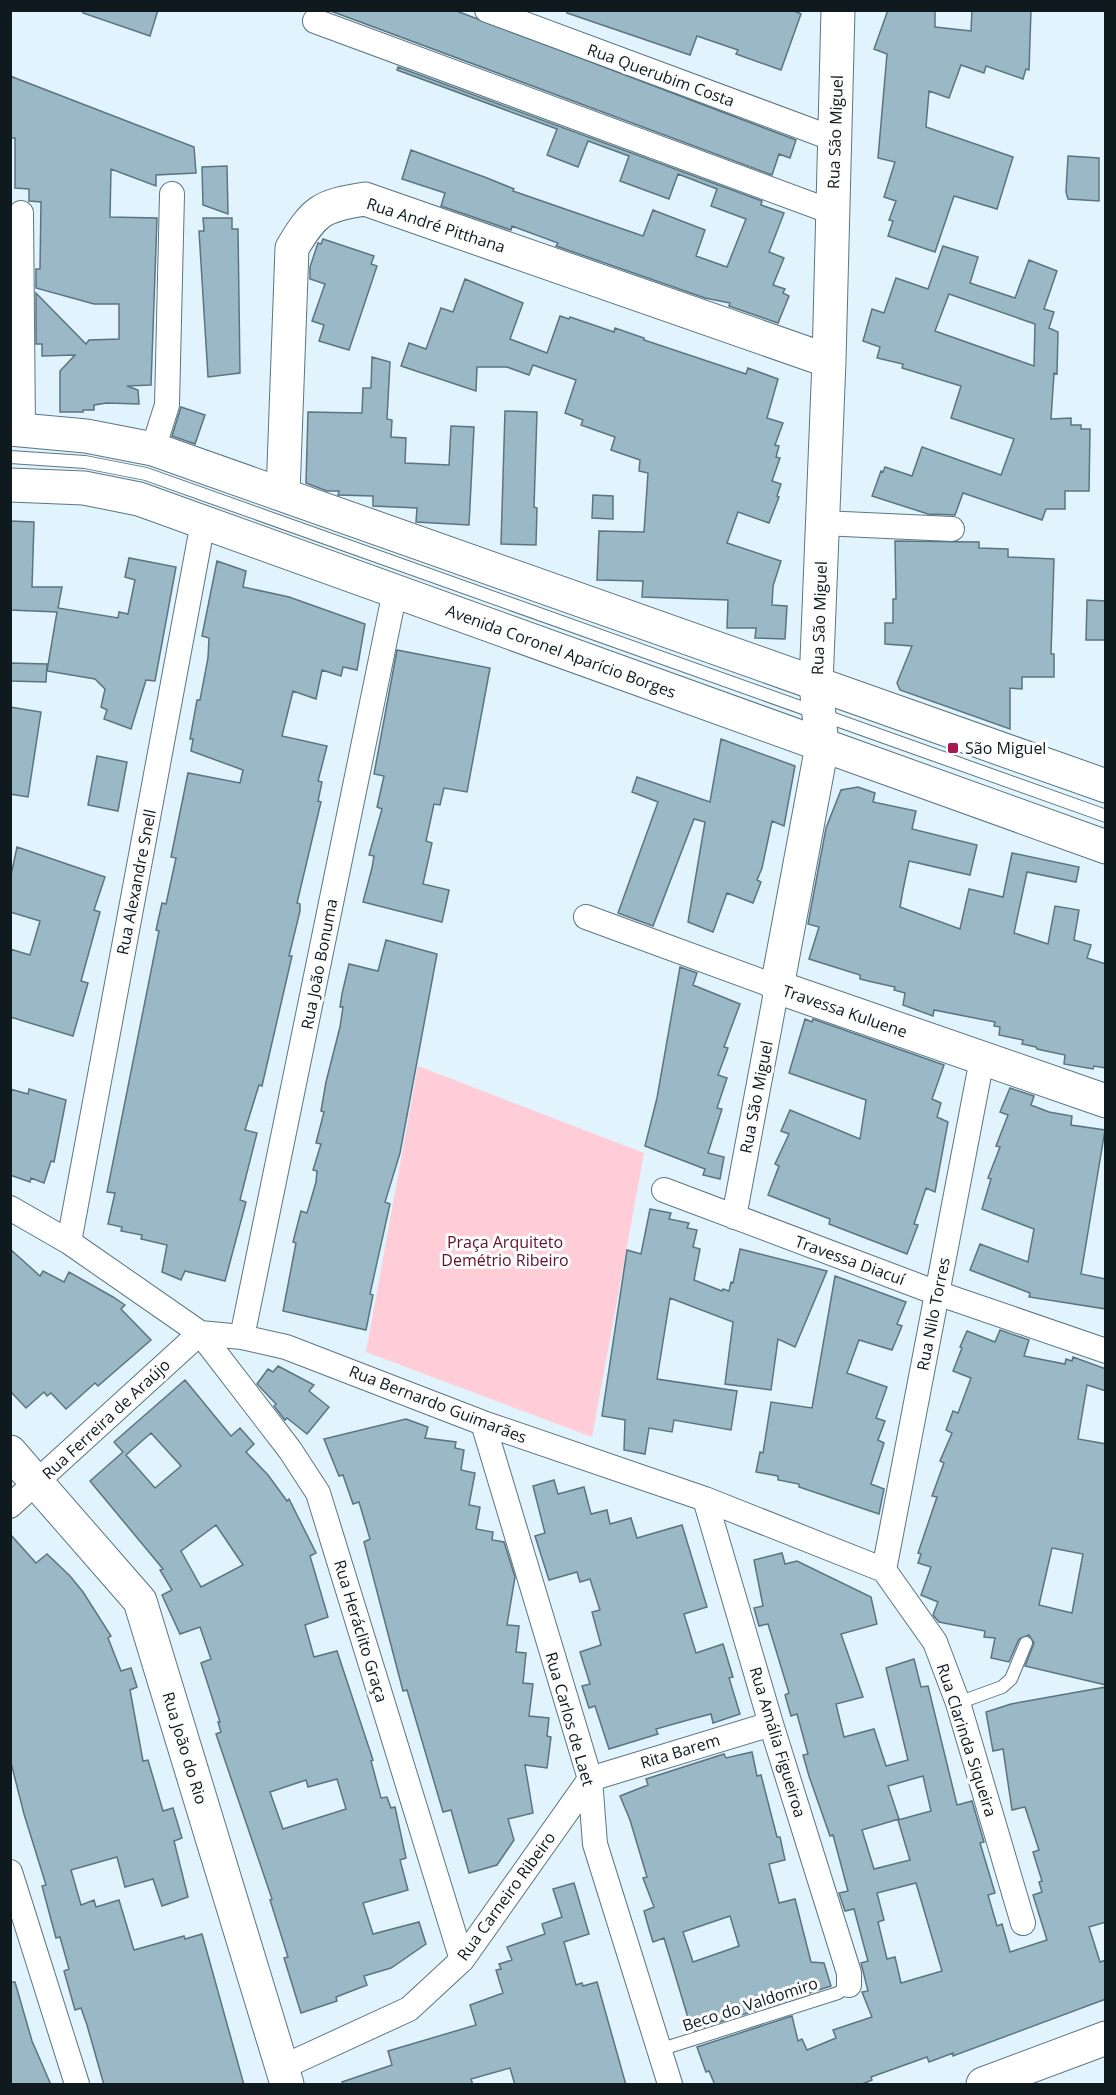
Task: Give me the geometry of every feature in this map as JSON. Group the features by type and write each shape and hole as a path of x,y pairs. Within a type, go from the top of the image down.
{"street":[{"name":"Rua Querubim Costa","path":"487,10 834,139"},
{"name":"Rua São Miguel","path":"734,1217 777,987 819,715 822,523 829,361 838,10"},
{"path":"315,21 832,212"},
{"path":"153,449 166,405 172,194"},
{"name":"Rua André Pitthana","path":"283,494 292,248 308,223 329,205 365,199 829,361"},
{"path":"14,438 21,213"},
{"name":"Avenida Coronel Aparício Borges","path":"14,438 87,436 153,449 283,494 819,715 1106,847"},
{"name":"Avenida Coronel Aparício Borges","path":"10,485 84,488 140,499 395,591 819,715 1106,786"},
{"name":"Rua Alexandre Snell","path":"69,1242 203,522"},
{"path":"822,523 952,529"},
{"name":"Rua João Bonuma","path":"242,1337 395,591"},
{"name":"Travessa Kuluene","path":"586,917 777,987 1106,1101"},
{"name":"Rua Nilo Torres","path":"884,1570 982,1059"},
{"name":"Travessa Diacuí","path":"664,1191 937,1293 1106,1351"},
{"name":"Rua Bernardo Guimarães","path":"10,1208 69,1242 200,1333 242,1337 286,1347 483,1423 705,1499 884,1570"},
{"name":"Rua Ferreira de Araújo","path":"10,1506 200,1333"},
{"name":"Rua Heráclito Graça","path":"200,1333 290,1450 318,1494 462,1960"},
{"name":"Rua Carlos de Laet","path":"483,1423 590,1779 595,1844 670,2085"},
{"name":"Rua João do Rio","path":"10,1452 140,1601 285,2076"},
{"name":"Rua Amália Figueiroa","path":"705,1499 771,1724 849,1972 849,1985"},
{"name":"Rua Clarinda Siqueira","path":"884,1570 935,1642 958,1703 1023,1923"},
{"name":"Rita Barem","path":"590,1779 771,1724"},
{"name":"Rua Carneiro Ribeiro","path":"285,2076 409,2009 462,1960 590,1779"},
{"path":"10,1872 77,2085"},
{"path":"983,2085 1106,2038"}],"lane":[{"path":"14,438 85,462 146,474 1106,816"},
{"path":"958,1703 1002,1687 1011,1679 1026,1643"},
{"name":"Beco do Valdomiro","path":"659,2050 838,1993 849,1985"}],"green space":[{"name":"Praça Arquiteto Demétrio Ribeiro","path":"418,1066 644,1153 592,1437 366,1352"}],"building":[{"path":"83,10 158,10 150,36 83,13"},
{"path":"328,10 454,10 796,140 790,158 779,154 772,175"},
{"path":"568,10 792,10 801,14 781,70 736,54 738,50 697,36 690,55 567,13"},
{"path":"888,10 935,10 935,27 971,31 972,10 1031,10 1029,70 1026,69 1023,79 986,66 984,73 961,65 949,98 929,91 926,127 1013,157 997,209 954,196 935,252 888,236 893,221 889,220 896,201 884,197 895,162 878,158 887,54 874,49"},
{"path":"398,67 762,201 761,205 784,213 769,252 784,258 773,285 785,289 783,293 789,296 778,323 729,306 730,303 705,298 556,246 558,243 512,226 511,230 441,206 445,193 402,179 411,150 487,178 514,189 513,191 643,236 653,210 705,230 696,256 727,267 746,219 711,206 717,189 678,174 669,199 620,181 629,156 588,141 578,167 547,155 557,129 397,70"},
{"path":"10,76 194,147 196,173 156,175 156,186 111,169 110,217 157,218 151,385 127,386 138,390 139,404 107,403 94,405 94,410 60,412 60,371 75,355 42,356 42,344 36,344 36,293 86,344 89,340 119,339 119,304 94,304 36,288 36,269 40,269 41,202 29,201 29,189 15,188 15,138 10,138"},
{"path":"1068,156 1099,158 1099,201 1068,199 1066,192"},
{"path":"227,166 228,214 203,205 202,167"},
{"path":"203,218 232,218 232,229 238,229 240,373 208,377 199,231 204,231"},
{"path":"323,239 374,256 371,264 377,266 349,350 319,341 324,325 312,321 325,284 310,279 310,267 318,243 321,244"},
{"path":"943,246 978,257 970,283 1015,298 1029,260 1057,271 1044,309 1054,312 1049,328 1058,332 1057,374 1054,373 1051,419 1071,418 1071,425 1081,425 1081,429 1090,429 1089,491 1065,491 1065,509 1046,509 1042,520 963,493 955,515 928,514 872,496 881,471 883,472 885,467 912,476 922,447 1001,475 1014,439 951,418 961,386 902,368 903,364 877,358 880,347 863,341 872,309 884,313 896,278 928,289","holes":["949,294 1035,324 1034,366 935,331"]},
{"path":"465,279 523,303 510,339 547,353 560,316 569,319 570,317 614,332 615,328 746,374 748,368 778,379 767,418 783,423 775,445 779,446 776,457 780,458 772,481 781,484 777,496 779,497 769,523 738,512 727,543 781,561 773,586 772,605 787,606 785,639 755,638 756,628 727,628 728,600 642,597 643,581 597,580 599,531 644,532 648,473 639,471 640,460 611,450 615,437 581,425 583,420 565,413 576,380 533,365 529,375 507,367 477,367 476,391 401,366 409,343 426,349 441,308 453,312"},
{"path":"372,357 390,362 387,419 392,420 391,437 406,438 405,463 449,465 451,426 474,427 469,525 416,522 417,508 373,506 373,496 338,495 339,491 327,491 306,483 308,412 362,413 363,388 371,388"},
{"path":"181,407 205,415 195,444 172,436"},
{"path":"505,411 537,412 534,507 537,508 536,545 501,544"},
{"path":"593,495 613,496 613,519 592,518"},
{"path":"10,521 34,522 32,587 62,587 58,608 118,618 119,612 128,614 135,580 125,577 129,558 176,567 155,681 146,680 131,729 104,719 107,710 101,707 105,689 95,679 47,671 57,612 10,610"},
{"path":"895,541 979,542 979,548 1008,549 1008,557 1054,559 1051,654 1054,654 1054,677 1022,677 1022,689 1010,688 1010,729 900,690 897,683 912,646 885,644 885,623 893,623 893,599 896,599"},
{"path":"217,561 246,571 243,587 289,597 365,624 357,670 343,667 341,676 322,670 316,699 293,691 282,736 327,746 318,781 322,782 318,801 321,802 297,903 300,904 300,911 289,956 292,956 262,1086 259,1085 245,1130 257,1133 240,1200 246,1202 225,1281 185,1271 181,1280 162,1272 167,1245 141,1239 142,1235 121,1231 122,1227 108,1224 115,1193 107,1192 159,931 156,930 162,903 166,904 176,858 171,857 188,773 240,783 243,770 191,751 193,739 190,739 197,700 200,700 208,658 209,638 202,636"},
{"path":"1087,600 1106,601 1106,640 1086,640"},
{"path":"397,650 490,668 467,792 444,788 440,805 434,804 426,841 432,843 423,884 449,890 442,922 363,902 374,856 369,855 382,809 377,807 384,776 374,774"},
{"path":"10,663 47,664 46,682 10,681"},
{"path":"10,707 41,712 28,797 10,794"},
{"path":"721,739 795,766 784,826 772,821 762,868 757,880 761,882 753,903 727,893 713,932 688,922 705,822 694,819 653,926 618,913 658,802 632,792 637,777 710,802"},
{"path":"97,756 127,762 118,811 88,805"},
{"path":"858,787 875,793 873,802 916,811 912,829 977,845 970,875 909,861 903,890 900,907 960,929 969,889 1003,897 1012,853 1079,867 1076,882 1027,872 1014,933 1048,944 1055,906 1079,910 1074,940 1091,945 1087,958 1106,964 1106,1068 1094,1066 1093,1069 1064,1064 1065,1055 1037,1049 1022,1044 1023,1040 999,1035 1000,1027 994,1026 995,1022 934,1010 933,1016 903,1005 905,993 894,990 895,987 860,979 860,975 809,959 819,927 808,924 826,828 841,790"},
{"path":"17,847 105,877 94,910 100,912 81,981 88,983 73,1036 10,1017 10,949 30,955 40,921 10,912 10,880"},
{"path":"386,940 437,954 400,1153 385,1202 390,1204 370,1294 373,1295 366,1330 283,1311 296,1243 293,1242 301,1211 307,1213 316,1182 317,1171 313,1170 321,1144 316,1143 324,1112 321,1111 326,1082 340,1027 343,1007 340,1007 349,964 378,971"},
{"path":"680,967 697,973 693,985 740,1004 724,1047 728,1048 718,1075 727,1078 717,1108 722,1109 708,1153 724,1157 720,1179 703,1175 705,1169 645,1146 657,1098"},
{"path":"805,1019 812,1022 813,1019 944,1065 932,1099 941,1103 937,1117 948,1122 935,1192 926,1188 914,1224 918,1225 907,1254 829,1224 830,1219 768,1195 779,1166 775,1164 789,1134 781,1131 790,1110 860,1139 866,1100 789,1073"},
{"path":"1010,1088 1034,1096 1031,1105 1049,1112 1072,1116 1071,1125 1105,1130 1081,1274 1106,1279 1106,1309 1029,1297 1030,1293 970,1270 980,1244 1028,1262 1034,1229 982,1209 991,1179 988,1178 1000,1147 996,1146 1008,1115 1000,1112"},
{"path":"10,1089 28,1094 29,1089 66,1100 54,1162 51,1161 44,1183 31,1178 30,1182 10,1175"},
{"path":"650,1209 671,1213 669,1219 689,1223 687,1228 697,1230 693,1247 700,1249 694,1280 722,1291 723,1289 729,1291 731,1282 733,1283 740,1249 827,1271 795,1347 778,1339 771,1390 725,1384 733,1322 670,1298 657,1379 737,1391 731,1430 674,1420 672,1432 649,1428 645,1454 624,1450 625,1420 602,1416 627,1250 641,1254"},
{"path":"10,1249 40,1276 43,1271 64,1282 69,1272 113,1297 125,1305 121,1309 151,1340 98,1386 95,1383 66,1409 51,1393 47,1396 44,1392 26,1408 10,1391"},
{"path":"835,1276 906,1302 897,1324 902,1326 892,1350 859,1340 847,1373 887,1387 876,1418 885,1421 878,1440 884,1443 871,1484 884,1489 879,1514 799,1487 799,1484 778,1480 778,1476 756,1472 760,1452 763,1453 771,1402 812,1408"},
{"path":"1000,1330 1029,1340 1024,1356 1065,1364 1066,1359 1072,1361 1073,1357 1106,1369 1106,1391 1087,1385 1078,1439 1106,1444 1106,1685 1025,1666 1034,1643 1029,1635 1019,1639 1009,1662 991,1658 995,1638 984,1637 985,1631 939,1622 933,1615 938,1602 921,1595 931,1567 918,1563 921,1554 918,1553 937,1497 932,1496 944,1463 940,1461 952,1433 946,1430 953,1411 958,1413 971,1378 953,1371 962,1348 960,1347 967,1331 995,1342","holes":["1052,1548 1083,1554 1072,1613 1039,1605"]},
{"path":"278,1366 314,1385 309,1391 329,1407 307,1434 287,1418 285,1420 274,1406 276,1404 257,1384 268,1369 273,1372"},
{"path":"185,1380 231,1436 240,1428 254,1444 246,1452 268,1475 287,1501 289,1499 316,1553 310,1556 328,1617 305,1625 314,1657 337,1651 373,1760 371,1761 381,1798 387,1797 391,1808 395,1807 406,1858 400,1860 408,1890 363,1903 373,1934 419,1922 426,1944 391,1968 364,1976 367,1985 336,1997 337,2001 301,2013 284,1958 288,1957 270,1900 272,1899 216,1734 221,1732 218,1722 220,1722 201,1663 211,1659 200,1627 180,1634 162,1595 172,1590 160,1570 163,1569 90,1481 123,1452 114,1442","holes":["151,1433 181,1466 155,1488 126,1455","216,1525 243,1565 201,1587 181,1551","337,1779 346,1809 283,1829 270,1792 306,1780 308,1787"]},
{"path":"406,1419 428,1427 425,1438 456,1442 455,1448 464,1450 461,1470 475,1473 469,1505 480,1507 476,1529 493,1532 492,1540 504,1542 515,1577 507,1625 519,1626 516,1652 526,1653 523,1683 533,1684 529,1716 549,1718 547,1736 551,1737 547,1768 525,1765 533,1813 508,1819 514,1840 497,1865 469,1873 451,1810 443,1812 407,1690 403,1691 364,1542 370,1539 359,1502 353,1504 343,1475 339,1476 324,1439"},
{"path":"554,1480 558,1494 584,1487 591,1514 607,1510 610,1524 631,1518 637,1538 682,1525 707,1607 684,1614 696,1653 723,1644 733,1677 729,1678 740,1714 713,1723 711,1714 688,1720 656,1729 658,1734 609,1749 595,1706 589,1708 582,1686 590,1684 580,1652 601,1645 592,1612 600,1610 590,1579 580,1582 577,1572 549,1580 535,1536 545,1533 533,1486"},
{"path":"10,1534 36,1563 47,1554 70,1576 111,1636 108,1638 121,1671 131,1668 137,1687 130,1690 143,1761 148,1760 163,1811 173,1808 182,1838 174,1841 188,1897 162,1906 153,1879 125,1887 117,1857 71,1870 81,1905 94,1900 96,1907 119,1900 134,1950 184,1936 185,1939 202,1934 244,2085 104,2085 81,2008 75,2010 64,1971 69,1969 60,1937 56,1938 42,1886 46,1885 10,1759"},
{"path":"782,1553 785,1564 797,1561 871,1597 877,1624 841,1634 863,1697 836,1704 844,1737 874,1729 886,1766 908,1760 886,1668 914,1659 921,1687 928,1686 957,1805 972,1801 984,1842 980,1843 995,1893 988,1895 997,1926 1002,1924 1010,1952 1047,1940 1033,1895 1042,1892 1039,1882 1042,1881 1033,1852 1039,1850 1025,1807 1012,1810 1003,1749 993,1751 986,1712 1011,1704 1106,1687 1106,1922 1089,1927 1100,1962 1106,1960 1106,1999 953,2056 953,2053 929,2062 927,2057 871,2077 872,2080 860,2085 715,2085 709,2071 706,2072 697,2047 792,2016 798,2041 802,2039 807,2050 836,2038 833,2030 872,2017 862,1992 868,1991 861,1963 868,1961 854,1909 845,1911 839,1893 848,1891 833,1835 830,1836 809,1776 803,1755 808,1754 797,1714 791,1716 785,1695 789,1693 768,1624 759,1626 754,1608 763,1606 754,1560","holes":["923,1776 931,1811 898,1820 910,1860 874,1869 862,1830 899,1819 888,1786","916,1883 942,1971 901,1983 895,1957 887,1959 878,1922 884,1920 877,1893"]},
{"path":"752,1752 757,1776 761,1775 785,1860 769,1864 779,1903 795,1899 811,1962 824,1963 831,1986 692,2031 664,1938 653,1942 649,1929 644,1911 654,1907 643,1878 647,1877 630,1820 620,1796 648,1785 646,1779 724,1754 726,1758","holes":["730,1916 739,1946 693,1962 683,1932"]},
{"path":"574,1883 589,1934 564,1942 576,1985 582,1983 583,1986 597,1982 626,2085 515,2085 510,2068 471,2079 473,2085 343,2085 342,2082 392,2065 388,2051 476,2025 470,2005 503,1993 496,1970 501,1969 499,1964 512,1960 507,1947 545,1934 542,1924 562,1917 553,1889"},
{"path":"10,1982 15,1982 32,2041 51,2085 10,2085"}],"place":[{"name":"São Miguel","path":"953,748"}]}
